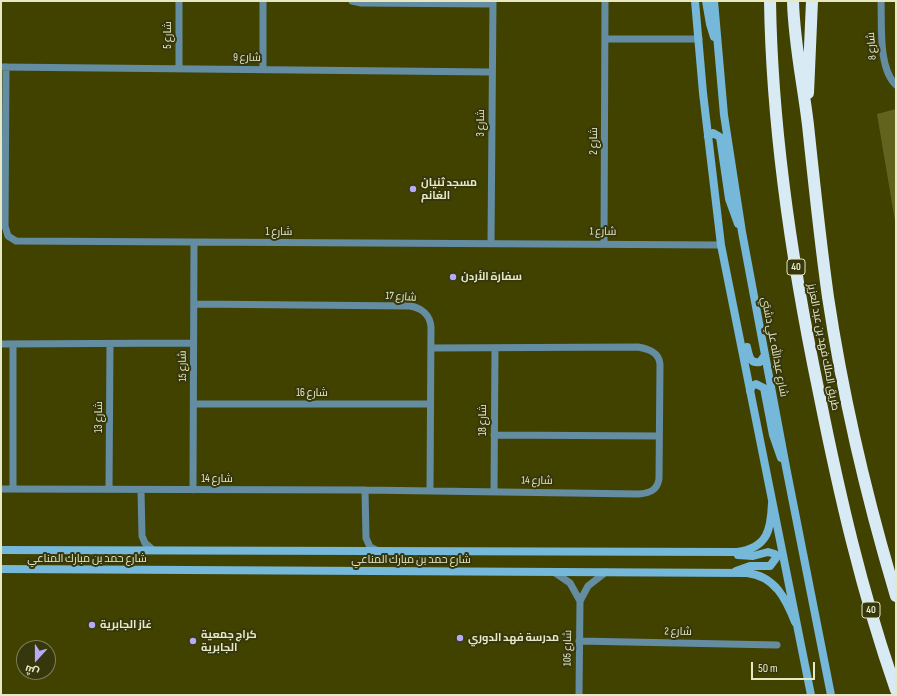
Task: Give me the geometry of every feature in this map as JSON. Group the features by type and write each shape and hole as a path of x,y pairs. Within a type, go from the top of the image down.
{"highway":[{"name":"طريق الملك فهد بن عبد العزيز","path":"770,1 771,49 782,173 802,309 848,530 896,690"},
{"name":"طريق الملك فهد بن عبد العزيز","path":"793,1 794,34 830,305 855,439 883,551 896,596"},
{"path":"807,123 812,1"}],"main road":[{"path":"695,1 708,137 721,245 795,622 811,695"},
{"path":"706,1 710,24 718,43"},
{"name":"شارع عبدالله علي دشتي","path":"714,1 725,123 742,232 831,695"},
{"path":"708,137 710,134 715,133 720,137 729,199 742,232"},
{"path":"733,301 742,322 750,359 756,363 760,362 765,355"},
{"path":"750,391 752,386 756,384 764,388 775,443 786,467"},
{"name":"شارع حمد بن مبارك المناعي","path":"1,550 726,553 747,550 763,540 770,526 772,503"},
{"path":"726,553 753,556 769,552 776,556 776,560 770,566 750,566 733,572"},
{"name":"شارع حمد بن مبارك المناعي","path":"1,569 733,572 757,575 774,585 782,594 795,622"}],"street":[{"name":"شارع 5","path":"178,1 179,68"},
{"path":"262,1 263,69"},
{"name":"شارع 3","path":"352,1 361,3 493,3 491,243"},
{"name":"شارع 2","path":"604,243 605,1"},
{"name":"شارع 8","path":"881,1 884,65 889,77 896,85"},
{"path":"605,39 698,39"},
{"name":"شارع 9","path":"4,68 179,68 492,72"},
{"name":"شارع 1","path":"4,68 5,226 6,233 10,238 25,242 604,243 721,245"},
{"name":"شارع 15","path":"193,490 194,242"},
{"name":"شارع 17","path":"194,304 416,307 425,312 430,322 431,348 430,491"},
{"path":"1,344 193,343"},
{"path":"12,489 13,344"},
{"name":"شارع 13","path":"110,344 110,490"},
{"name":"شارع 14","path":"1,489 365,490 639,494 650,492 656,488 658,482 660,362 658,357 651,351 638,348 431,348"},
{"name":"شارع 18","path":"494,492 495,348"},
{"name":"شارع 16","path":"194,404 430,404"},
{"path":"494,435 659,436"},
{"path":"141,490 142,536 145,543 153,550"},
{"path":"365,490 366,538 370,547 378,551"},
{"path":"131,550 137,546 142,536"},
{"path":"353,551 361,546 366,538"},
{"path":"553,572 570,583 580,601 592,582 606,572"},
{"name":"شارع 105","path":"579,695 580,601"},
{"name":"شارع 2","path":"579,641 777,645"}],"shaded area":[{"path":"896,109 896,227 877,114"}],"place":[{"name":"مسجد ثنيان الغانم","path":"413,189"},
{"name":"سفارة الأردن","path":"453,277"},
{"name":"غاز الجابرية","path":"92,625"},
{"name":"مدرسة فهد الدوري","path":"460,638"},
{"name":"كراج جمعية الجابرية","path":"193,641"}]}
